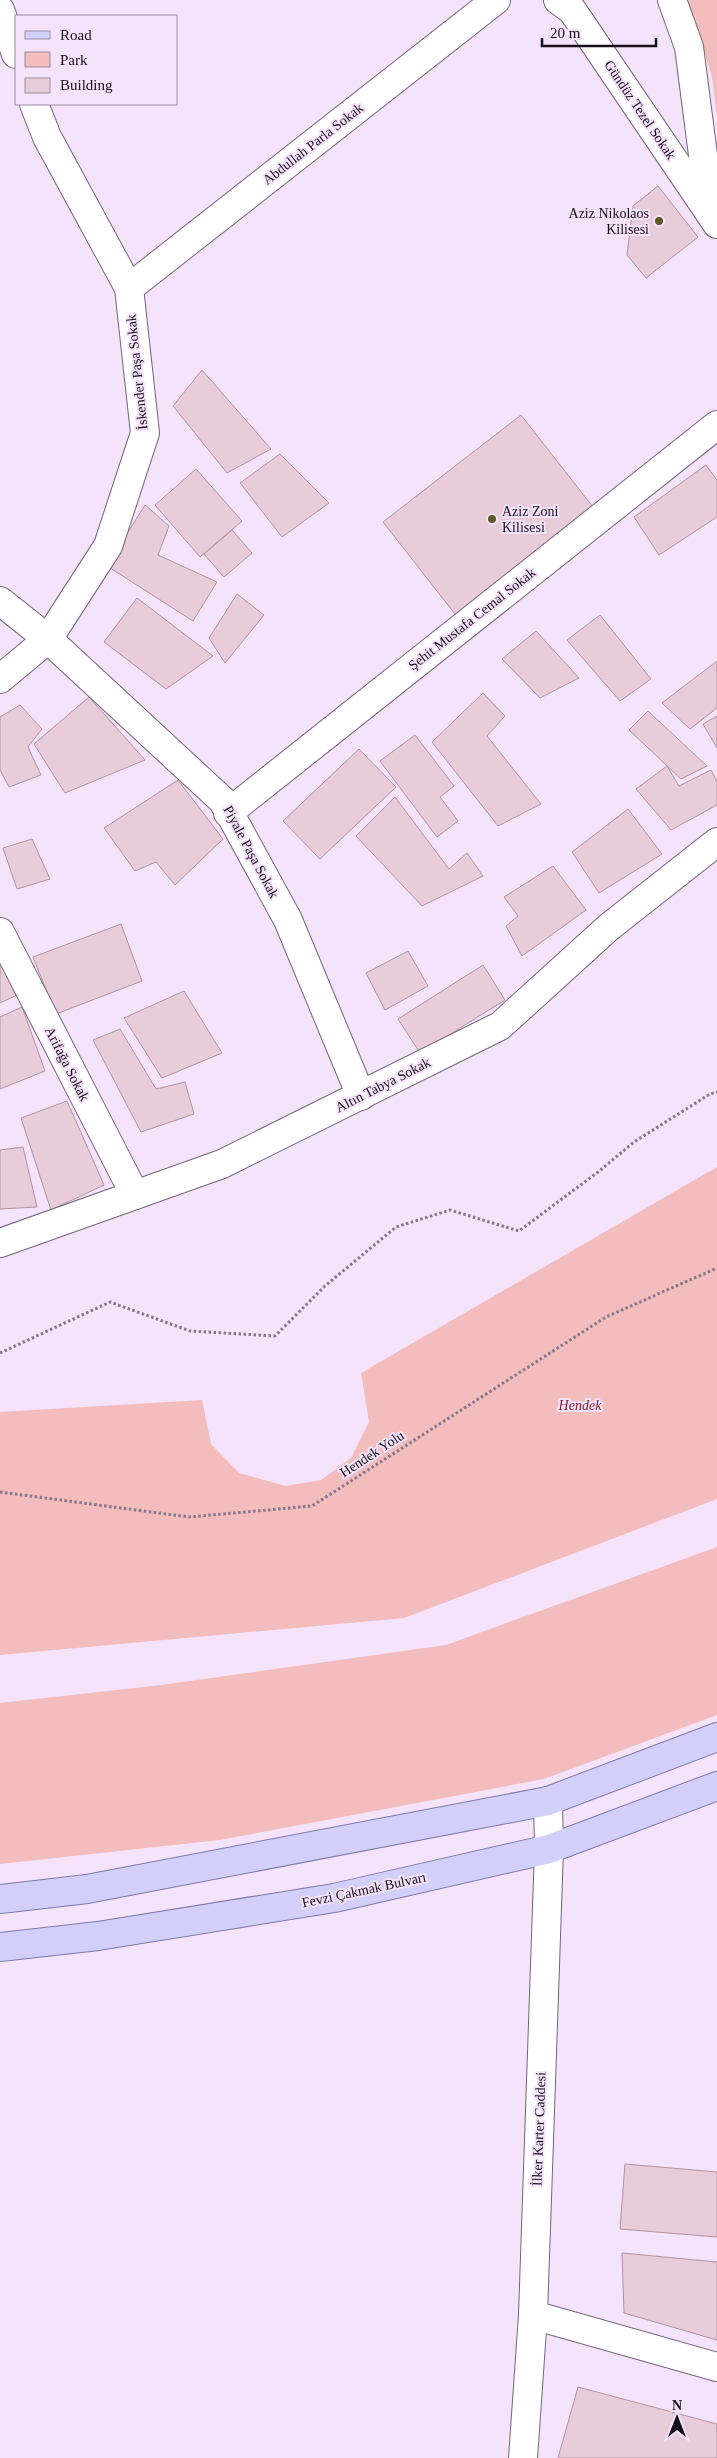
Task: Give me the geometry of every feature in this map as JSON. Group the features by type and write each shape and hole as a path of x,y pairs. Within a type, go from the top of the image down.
{"main road":[{"path":"0,1898 86,1889 548,1800 717,1738"},
{"name":"Fevzi Çakmak Bulvarı","path":"0,1947 98,1936 334,1898 549,1849 717,1786"}],"street":[{"name":"Abdullah Parla Sokak","path":"129,288 496,0"},
{"name":"Gündüz Tezel Sokak","path":"558,0 572,10 714,219"},
{"path":"672,0 689,47 714,219"},
{"path":"0,10 15,51"},
{"name":"İskender Paşa Sokak","path":"0,679 48,639 108,546 144,434 129,288 47,137 34,105"},
{"name":"Şehit Mustafa Cemal Sokak","path":"228,813 717,425"},
{"name":"Piyale Paşa Sokak","path":"0,601 48,639 223,801 288,920 361,1096"},
{"name":"Altın Tabya Sokak","path":"0,1243 222,1164 500,1026 609,927 717,842"},
{"name":"Arifağa Sokak","path":"0,932 135,1195"},
{"name":"İlker Karter Caddesi","path":"523,2458 533,2315 549,1849 548,1800"},
{"path":"533,2315 717,2367"}],"path":[{"path":"0,1353 110,1302 190,1331 275,1336 338,1274 396,1227 450,1210 519,1231 598,1172 634,1142 710,1094 717,1092"},
{"name":"Hendek Yolu","path":"0,1492 189,1517 312,1506 606,1317 717,1268"}],"green space":[{"path":"688,0 717,0 717,118 712,77"},
{"name":"Hendek","path":"717,1167 717,1499 404,1618 0,1655 0,1412 202,1400 211,1444 239,1473 286,1486 321,1480 351,1458 369,1422 361,1373"},
{"path":"717,1547 717,1715 544,1779 220,1840 0,1864 0,1703 161,1685 446,1645"}],"building":[{"name":"Aziz Nikolaos Kilisesi","path":"658,186 698,237 646,278 627,255 633,206"},
{"path":"202,370 271,449 227,473 173,406"},
{"name":"Aziz Zoni Kilisesi","path":"521,415 600,516 462,623 383,522"},
{"path":"280,454 329,503 282,537 240,483"},
{"path":"706,465 717,480 717,517 659,555 634,517"},
{"path":"196,469 242,521 200,557 155,505"},
{"path":"145,505 169,526 158,555 217,582 193,621 107,566"},
{"path":"232,530 252,553 224,577 204,554"},
{"path":"237,594 264,615 225,663 209,638"},
{"path":"137,598 213,656 166,689 104,642"},
{"path":"600,615 651,679 620,701 567,640"},
{"path":"536,631 579,678 540,698 502,659"},
{"path":"717,661 717,708 690,729 662,703"},
{"path":"483,693 505,716 487,736 541,804 498,826 432,742"},
{"path":"89,697 145,760 65,793 34,744"},
{"path":"20,705 42,729 28,747 41,775 9,787 0,770 0,717"},
{"path":"648,711 707,766 681,779 629,730"},
{"path":"717,716 717,748 703,724"},
{"path":"415,735 454,786 440,797 458,821 437,837 380,761"},
{"path":"359,749 396,787 320,859 283,821"},
{"path":"667,766 679,786 711,770 717,781 717,805 671,830 636,789"},
{"path":"178,780 223,839 175,885 156,862 135,871 104,828"},
{"path":"395,797 449,869 467,853 483,876 422,906 356,836"},
{"path":"628,809 662,854 599,893 572,852"},
{"path":"32,839 50,879 17,889 3,848"},
{"path":"553,866 586,910 522,956 506,926 518,916 504,897"},
{"path":"121,924 142,981 56,1014 33,957"},
{"path":"408,951 428,986 385,1010 366,973"},
{"path":"0,961 17,995 0,1003"},
{"path":"483,965 505,1000 420,1053 398,1019"},
{"path":"184,991 222,1053 162,1078 124,1018"},
{"path":"22,1007 45,1071 0,1089 0,1017"},
{"path":"120,1029 156,1089 185,1082 194,1114 141,1132 93,1040"},
{"path":"67,1101 104,1185 51,1210 21,1118"},
{"path":"23,1147 37,1207 0,1209 0,1150"},
{"path":"625,2164 717,2172 717,2237 620,2229"},
{"path":"622,2253 717,2262 717,2340 624,2313"},
{"path":"578,2387 717,2424 717,2458 558,2458"}],"place":[{"name":"Aziz Nikolaos Kilisesi","path":"659,221"},
{"name":"Aziz Zoni Kilisesi","path":"492,519"}]}
